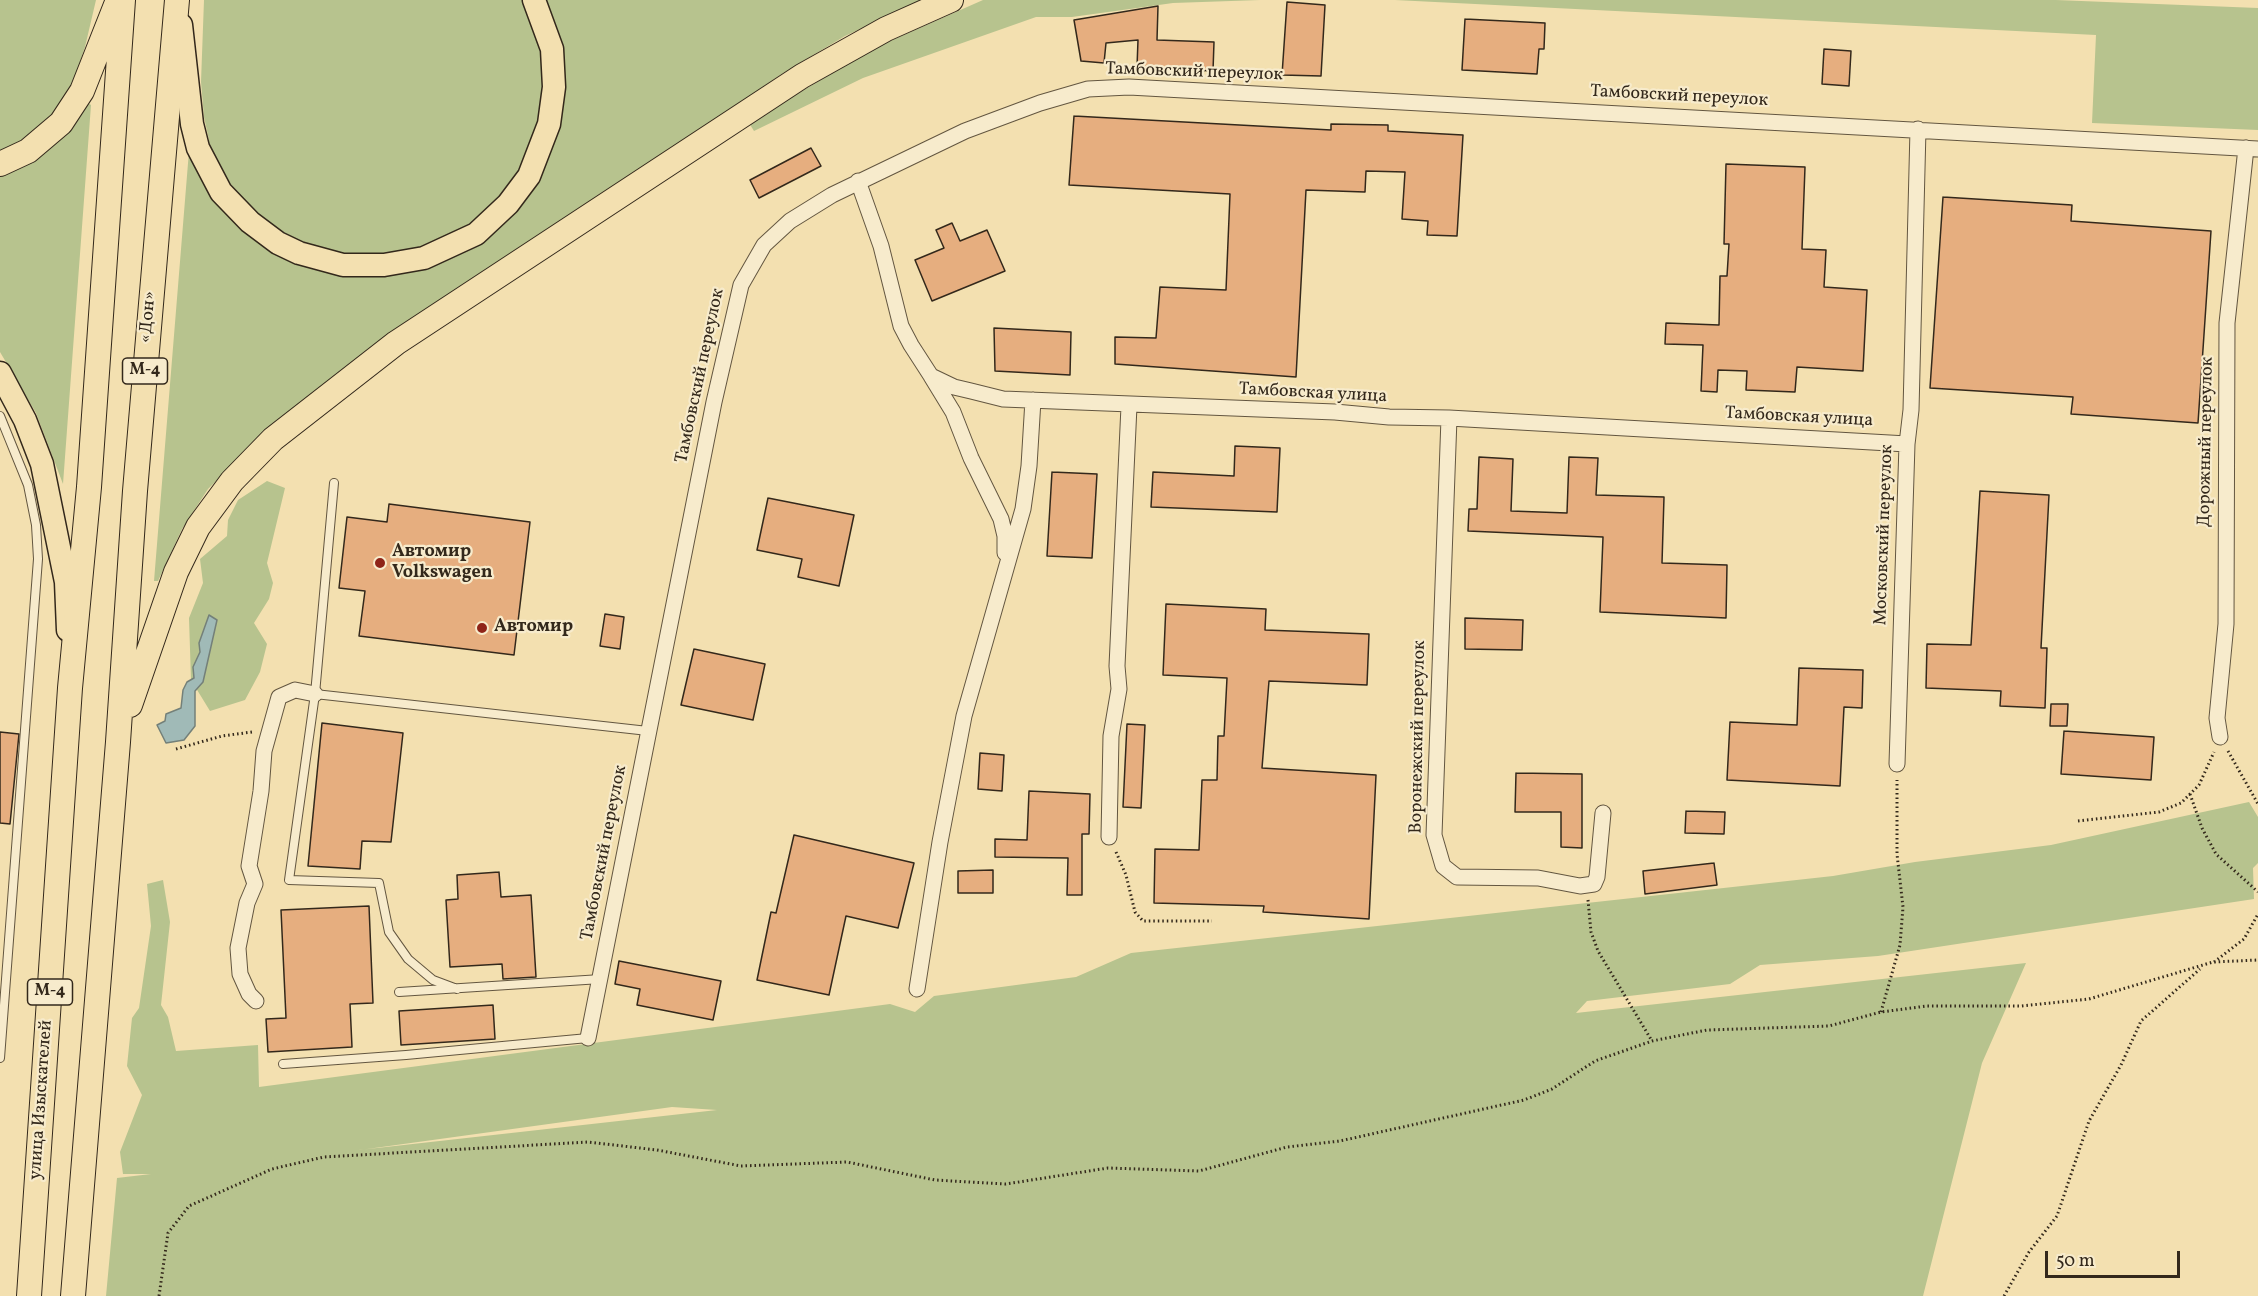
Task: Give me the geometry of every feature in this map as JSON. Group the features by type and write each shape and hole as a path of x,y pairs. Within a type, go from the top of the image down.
{"highway":[{"path":"0,164 28,152 46,137 73,107 118,0"},
{"name":"М-4","path":"70,688 92,452 123,0"},
{"name":"«Дон»","path":"118,742 135,491 178,0"},
{"path":"118,742 156,624 180,563 198,527 232,480 273,439 396,343 802,76 885,29 951,0"},
{"name":"улица Изыскателей","path":"29,1296 70,688"},
{"name":"М-4","path":"73,1296 118,742"}],"main road":[{"path":"178,0 192,124 198,148 221,192 250,222 278,243 320,260 365,267 424,258 476,234 508,204 529,176 549,124 554,87 552,49 534,0"},
{"path":"0,374 25,420 42,464 55,519 66,582 70,688"}],"street":[{"name":"Тамбовский переулок","path":"588,1038 714,402 741,285 764,245 790,221 858,181 965,131 1040,103 1088,89 1129,87 2252,148"},
{"name":"Московский переулок","path":"1897,764 1907,444 1911,410 1918,129"},
{"name":"Дорожный переулок","path":"2220,737 2217,718 2226,624 2228,323 2252,148"},
{"path":"858,181 881,246 901,326 953,412 971,458 1001,519 1005,536 1005,562"},
{"name":"Тамбовская улица","path":"931,375 954,387 1003,399 1449,418 1907,444"},
{"path":"917,989 954,760 1005,562 1023,509 1029,466 1033,400"},
{"path":"1108,837 1111,736 1119,689 1117,666 1129,406"},
{"name":"Воронежский переулок","path":"1449,418 1434,835 1443,866 1457,877 1538,878 1580,886"},
{"path":"256,1001 249,994 240,974 238,948 247,903 255,884 249,866 261,791 264,751 279,696 295,690 315,694"},
{"path":"1580,886 1594,884 1597,877 1603,813"}],"lane":[{"path":"0,416 28,485 36,525 38,559 0,1058"},
{"path":"334,483 315,694 289,880 379,883 380,899 389,932 402,952 419,971 433,980 457,989"},
{"path":"315,694 648,731"},
{"path":"399,992 601,979"},
{"path":"283,1064 406,1056 588,1038"}],"path":[{"path":"176,748 222,736 252,733 270,723"},
{"path":"2078,821 2159,812 2181,803 2199,785 2220,737"},
{"path":"2220,737 2258,804"},
{"path":"1881,1012 1900,945 1903,907 1897,854 1897,764"},
{"path":"2190,794 2202,828 2216,854 2258,892"},
{"path":"1108,837 1126,874 1135,912 1143,921 1212,921"},
{"path":"1580,886 1588,898 1591,932 1598,951 1652,1041"},
{"path":"159,1296 168,1233 189,1206 264,1173 301,1161 380,1153 588,1142 657,1150 741,1166 847,1162 935,1180 1006,1184 1108,1168 1199,1171 1287,1147 1340,1141 1524,1100 1552,1089 1595,1061 1652,1041 1707,1030 1828,1026 1881,1012 1927,1006 2021,1006 2089,999 2201,968 2213,962 2244,939 2258,914"},
{"path":"2213,962 2258,960"},
{"path":"2004,1296 2029,1252 2057,1216 2089,1121 2121,1065 2141,1021 2201,968"}],"green space":[{"path":"0,0 96,0 85,47 70,91 91,105 63,484 36,413 0,352"},
{"path":"204,0 923,0 845,36 780,75 274,424 208,489 182,529 158,581 154,581 189,151 209,140 204,117 201,82"},
{"path":"983,0 1260,0 1173,3 1072,17 1036,17 863,78 754,131 749,123 872,49"},
{"path":"1395,0 2056,0 2258,8 2258,130 2092,123 2096,35"},
{"path":"267,481 285,488 267,563 273,583 269,599 254,623 267,644 260,672 245,700 210,711 191,680 189,618 203,583 200,559 227,536 228,520 238,500"},
{"path":"2249,802 2258,817 2258,863 2253,868 2254,899 1878,956 1760,965 1730,984 1587,1001 1576,1013 2026,963 1982,1063 1923,1296 106,1296 117,1178 151,1174 123,1174 120,1152 142,1095 127,1066 132,1018 139,1008 151,926 147,884 163,880 170,922 161,1005 168,1017 176,1051 258,1045 259,1087 890,1004 915,1012 934,996 1076,977 1131,953 1833,876 1915,862 2051,845","holes":["672,1107 717,1110 364,1149"]}],"water":[{"path":"209,615 217,620 203,682 195,691 195,726 184,740 166,743 157,725 165,721 166,714 181,708 183,690 187,682 194,678 193,667 200,652 199,643"}],"building":[{"path":"1287,2 1325,5 1321,76 1282,75"},
{"path":"1158,6 1157,40 1214,42 1213,71 1137,67 1138,40 1106,43 1104,63 1081,61 1074,20"},
{"path":"1465,19 1545,23 1544,49 1539,49 1537,74 1462,70"},
{"path":"1824,49 1851,51 1849,86 1822,84"},
{"path":"1074,116 1331,130 1331,124 1388,125 1388,131 1463,135 1457,236 1427,235 1428,221 1402,219 1405,172 1366,171 1365,192 1306,190 1296,377 1115,364 1115,337 1156,338 1160,287 1226,290 1230,194 1069,185"},
{"path":"811,148 821,166 759,198 750,180"},
{"path":"1726,164 1805,167 1802,249 1826,250 1824,287 1867,290 1863,371 1797,367 1795,392 1746,390 1747,371 1718,370 1717,392 1701,391 1703,345 1665,344 1666,323 1719,325 1720,276 1727,276 1729,244 1724,244"},
{"path":"1943,197 2072,205 2071,221 2211,231 2198,423 2071,414 2073,397 1930,388"},
{"path":"952,223 960,241 987,230 1005,271 932,301 915,260 944,248 936,230"},
{"path":"994,328 1071,332 1070,375 995,371"},
{"path":"1235,446 1280,448 1277,512 1151,507 1153,472 1234,476"},
{"path":"1479,457 1513,459 1511,511 1567,513 1569,457 1598,458 1596,495 1664,497 1662,563 1727,565 1726,618 1600,612 1603,537 1468,531 1469,509 1477,509"},
{"path":"1052,472 1097,474 1092,558 1047,556"},
{"path":"1980,491 2049,495 2041,648 2047,648 2045,708 2000,706 2001,691 1926,688 1927,644 1971,645"},
{"path":"768,498 854,515 839,586 798,577 802,559 757,550"},
{"path":"389,504 530,522 514,655 359,636 365,591 339,588 347,517 387,522"},
{"path":"1166,604 1266,609 1265,630 1369,634 1367,685 1269,681 1262,768 1376,775 1369,919 1263,912 1264,906 1154,903 1155,849 1199,850 1202,780 1217,780 1218,736 1224,736 1227,678 1163,675"},
{"path":"605,614 624,617 620,649 600,646"},
{"path":"1465,618 1523,620 1522,650 1465,649"},
{"path":"694,649 765,664 753,720 681,705"},
{"path":"1799,668 1863,670 1862,708 1844,707 1840,786 1727,780 1730,722 1797,725"},
{"path":"2051,704 2068,704 2067,726 2050,726"},
{"path":"322,723 403,733 391,842 362,841 360,869 308,866"},
{"path":"1127,724 1145,725 1141,808 1123,807"},
{"path":"2064,731 2154,737 2151,780 2061,774"},
{"path":"0,732 19,734 10,824 0,823"},
{"path":"980,753 1004,755 1002,791 978,789"},
{"path":"1516,773 1582,774 1582,848 1561,847 1561,812 1515,812"},
{"path":"1029,791 1090,794 1089,834 1082,834 1082,895 1067,895 1068,858 995,857 995,839 1027,840"},
{"path":"1686,811 1725,812 1724,834 1685,833"},
{"path":"794,835 914,863 898,928 846,916 829,995 757,980 771,912 776,913"},
{"path":"1714,863 1717,885 1645,894 1643,871"},
{"path":"993,870 993,893 958,893 958,871"},
{"path":"499,872 501,897 531,895 536,977 503,979 502,964 450,967 446,900 458,899 457,875"},
{"path":"369,906 373,1003 350,1004 352,1047 268,1052 266,1019 286,1018 281,910"},
{"path":"619,961 721,981 713,1020 637,1005 640,989 615,984"},
{"path":"493,1005 495,1039 401,1045 399,1011"}],"place":[{"name":"Автомир Volkswagen","path":"380,563"},
{"name":"Автомир","path":"482,628"}]}
